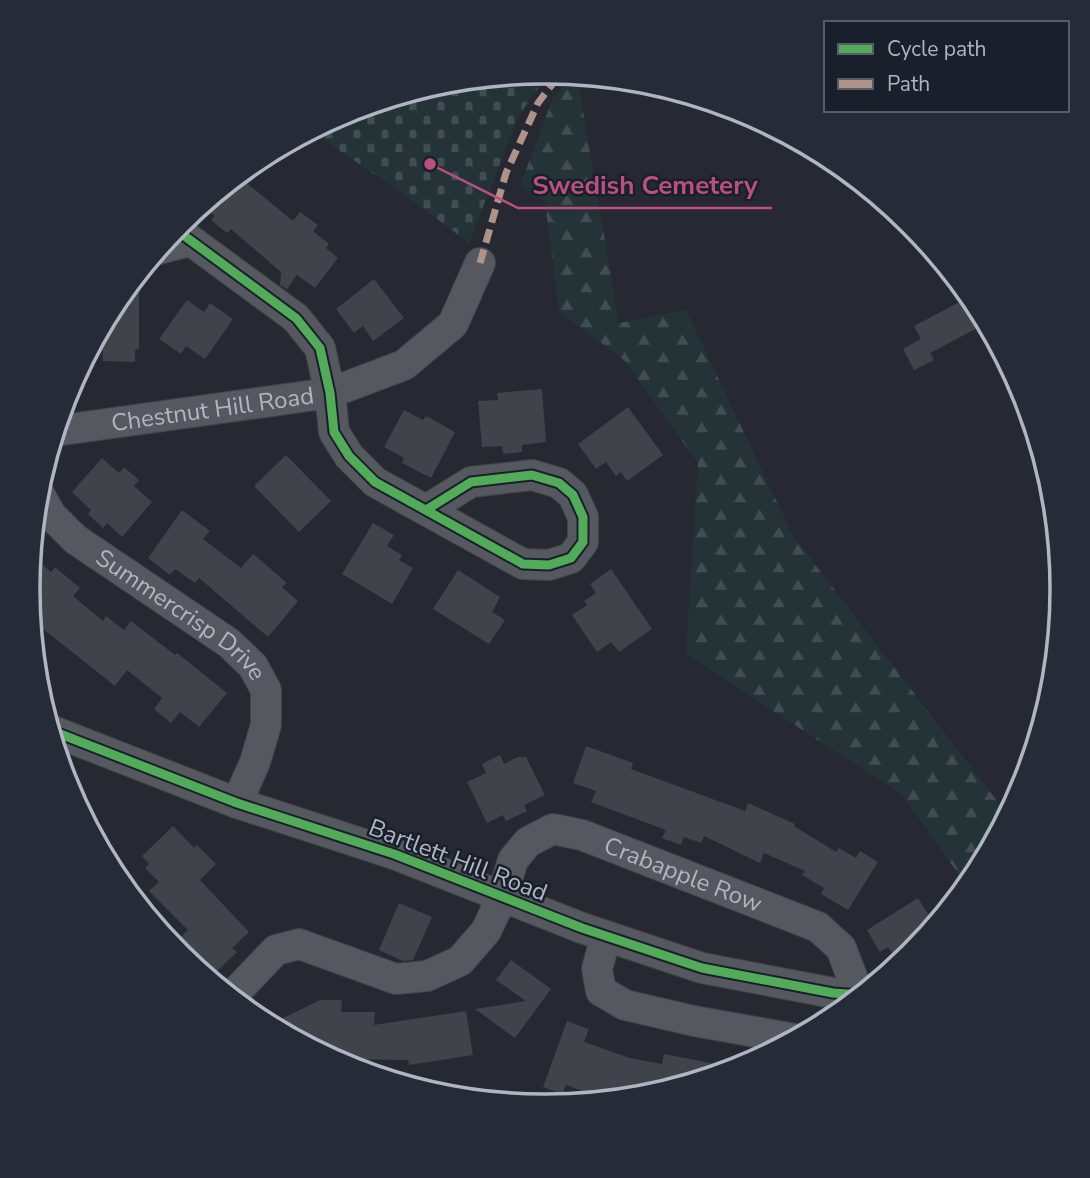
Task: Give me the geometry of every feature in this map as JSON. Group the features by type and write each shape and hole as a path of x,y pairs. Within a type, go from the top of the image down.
{"street":[{"path":"184,236 296,318 320,348 330,393 334,432 349,456 375,481 426,510 523,564 549,565 571,558 583,542 583,517 573,495 559,483 532,475 471,482 426,510"},
{"name":"Chestnut Hill Road","path":"66,429 330,393 404,365 453,324 480,263"},
{"name":"Summercrisp Drive","path":"47,508 75,539 229,643 253,666 266,690 266,725 255,762 237,803"},
{"name":"Bartlett Hill Road","path":"62,735 237,803 394,854 606,936 702,968 845,994"},
{"name":"Crabapple Row","path":"238,989 276,950 299,944 396,979 427,976 460,961 486,932 502,897 513,860 528,842 553,829 582,835 818,927 841,948 856,986"},
{"path":"606,936 597,969 601,991 625,1006 779,1036"}],"green space":[{"path":"541,84 518,117 469,243 320,137 414,101 479,89"},
{"path":"565,85 586,86 579,88 619,323 686,310 793,536 1001,806 960,876 902,795 686,654 698,463 624,360 559,311 545,202 520,186 553,98"}],"building":[{"path":"246,183 293,221 300,212 318,225 313,231 329,244 326,248 338,258 315,288 297,275 287,289 280,285 281,272 231,229 227,233 211,220 215,216 210,212"},
{"path":"374,279 404,318 373,341 363,326 354,333 336,309"},
{"path":"139,291 139,349 135,350 135,362 103,361 103,350 101,350 125,309"},
{"path":"187,300 204,312 210,303 233,319 205,359 186,346 181,354 159,339"},
{"path":"960,302 977,328 930,353 934,360 914,370 903,349 921,339 914,326"},
{"path":"542,389 546,442 522,445 522,452 503,454 502,446 482,447 478,401 498,400 497,393"},
{"path":"628,407 663,455 627,481 621,472 616,476 606,462 596,469 578,444"},
{"path":"404,410 423,420 426,416 455,432 431,478 402,463 404,458 384,447"},
{"path":"286,455 331,501 299,532 254,486"},
{"path":"102,458 119,473 124,467 139,480 134,486 152,502 122,537 107,523 103,528 88,514 91,510 72,492"},
{"path":"182,510 210,531 203,539 241,568 253,554 287,583 282,587 298,601 268,637 199,578 195,583 175,569 170,575 148,558"},
{"path":"373,523 394,535 387,546 402,555 399,560 413,568 392,604 342,574"},
{"path":"41,563 51,572 55,567 80,588 73,596 103,621 106,616 124,630 131,621 227,693 199,727 180,712 171,723 154,709 162,698 127,670 115,686 42,628"},
{"path":"611,569 652,629 619,652 611,642 597,652 572,615 587,605 584,601 596,593 590,584"},
{"path":"458,570 500,597 492,612 505,620 489,644 433,609"},
{"path":"586,746 633,763 631,769 745,811 748,803 795,824 794,826 836,852 839,848 856,858 860,851 878,862 848,910 821,894 824,888 802,875 805,871 764,853 760,863 704,836 701,843 684,837 681,845 662,838 666,830 591,802 596,791 573,783"},
{"path":"500,755 504,764 518,757 526,757 545,795 524,805 527,811 506,821 503,815 487,823 467,782 486,773 482,764"},
{"path":"173,826 194,848 197,845 216,864 200,880 249,932 232,948 237,952 217,972 180,937 188,930 149,891 159,882 145,868 149,864 142,856"},
{"path":"918,898 929,916 893,954 888,947 880,952 867,930"},
{"path":"399,903 432,917 413,960 403,961 379,950"},
{"path":"511,960 551,989 515,1038 475,1009 526,1001 496,980"},
{"path":"320,1000 342,1000 341,1012 375,1012 374,1025 466,1011 473,1055 409,1065 408,1060 363,1059 322,1042 281,1019"},
{"path":"567,1021 589,1029 584,1042 630,1058 662,1064 664,1054 715,1064 676,1077 611,1089 585,1092 566,1085 561,1094 543,1087"}],"marked path":[{"path":"480,263 506,173 538,103 552,84"}],"cycle path":[{"path":"184,236 296,318 320,348 330,393 334,432 349,456 375,482 523,564 549,565 571,558 583,542 583,517 573,495 559,483 532,475 471,482 426,510"},
{"path":"62,735 237,803 394,854 582,928 702,968 845,994"}],"place":[{"name":"Swedish Cemetery","path":"430,164"}]}
